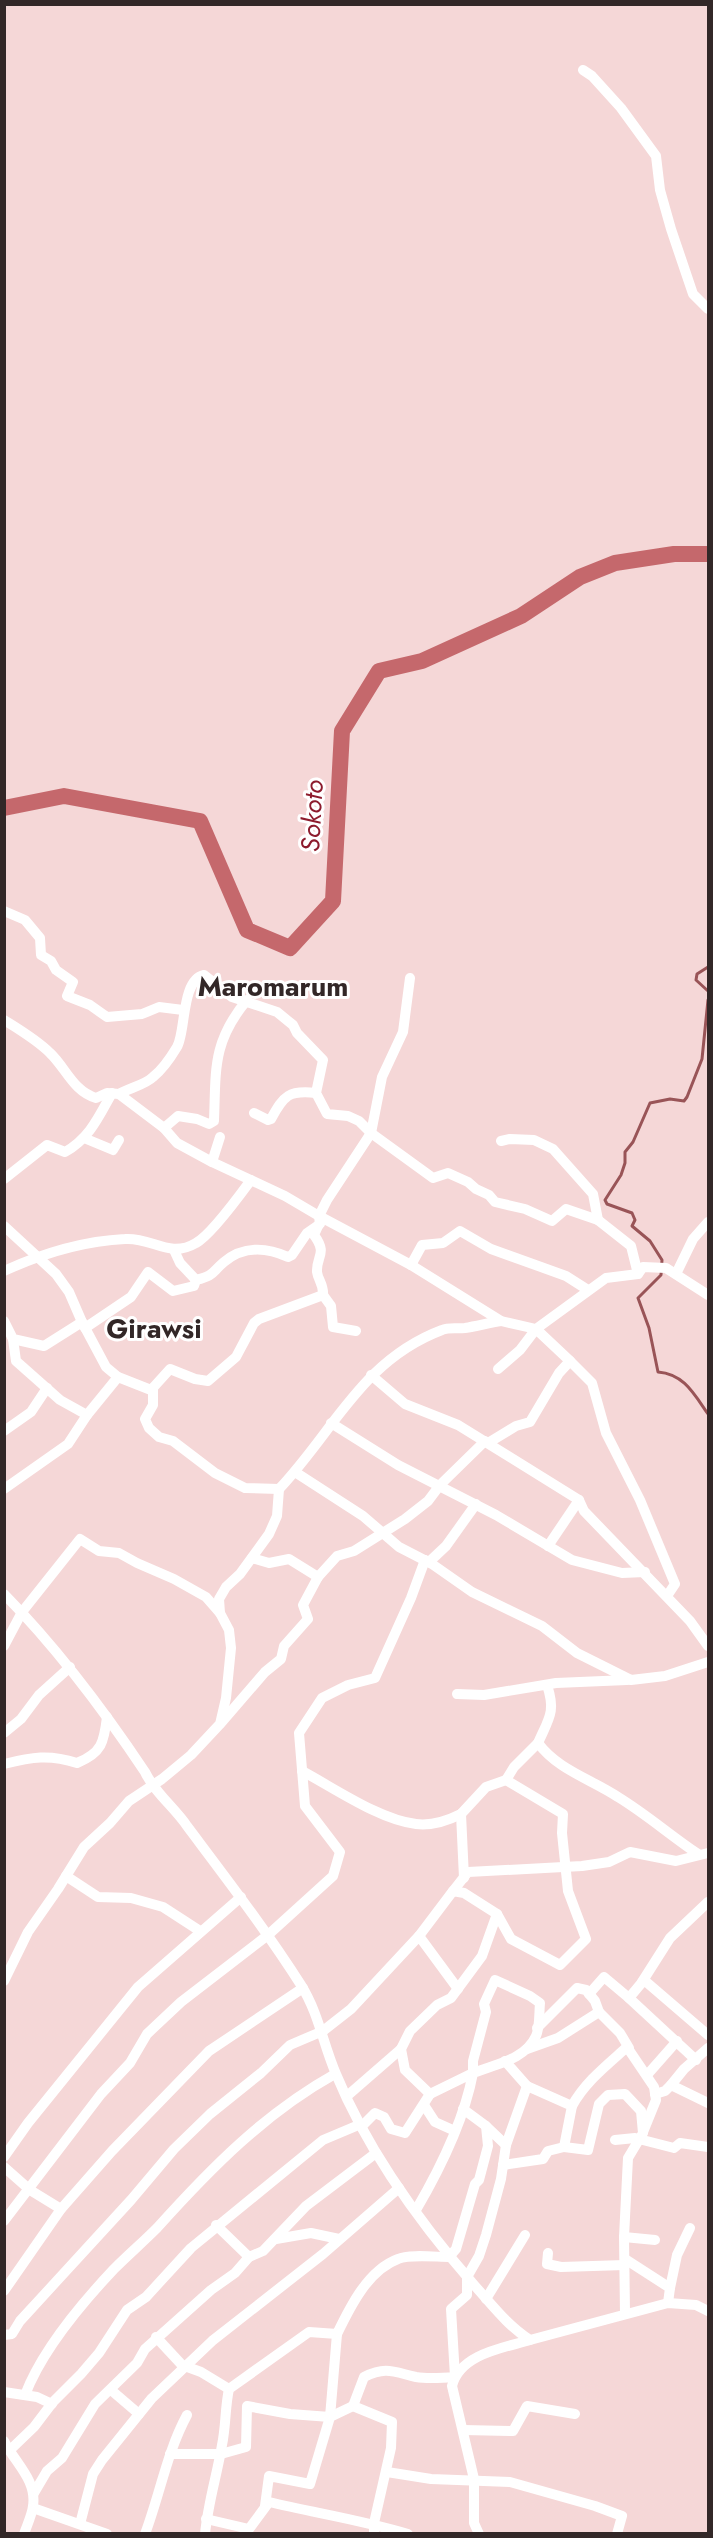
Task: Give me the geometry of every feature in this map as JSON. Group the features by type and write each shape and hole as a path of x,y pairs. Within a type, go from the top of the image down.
{"street":[{"path":"583,70 592,76 621,108 656,156 660,190 693,294 708,309"},
{"path":"4,911 26,920 40,938 41,955 51,961 56,970 73,981 67,996 90,1005 107,1017 142,1014 159,1007 183,1010"},
{"path":"4,1020 51,1054 66,1075 82,1091 96,1098 152,1079 178,1046 183,1010 197,979 204,975 232,997 277,1012 323,1060 316,1093 318,1101 327,1114 348,1116 359,1121 371,1133 433,1178 448,1173 463,1179 489,1195 495,1202 525,1209 552,1221 566,1209 598,1220 631,1246 638,1274"},
{"path":"356,1331 333,1327 331,1306 323,1295 317,1272 321,1251 314,1235 327,1200 371,1133 382,1077 403,1032 410,978"},
{"path":"164,1128 178,1116 197,1119 209,1124 214,1121 219,1045 235,1014 246,1000"},
{"path":"254,1113 268,1120 272,1119 279,1103 286,1096 297,1091 316,1093"},
{"path":"115,1093 129,1100 164,1128 177,1143 285,1196 319,1220 411,1265 501,1321 536,1329 592,1383 606,1433 640,1500 675,1584 667,1596"},
{"path":"4,1179 46,1145 65,1152 84,1138 90,1133 115,1093"},
{"path":"212,1162 220,1137"},
{"path":"84,1138 113,1150 118,1140"},
{"path":"501,1141 510,1138 534,1140 553,1149 593,1194 598,1220"},
{"path":"4,1271 58,1251 126,1238 174,1250 196,1243 206,1235 251,1180"},
{"path":"196,1280 213,1275 223,1263 242,1251 253,1249 288,1257 319,1220"},
{"path":"676,1274 693,1239 708,1222"},
{"path":"4,1226 40,1258 69,1292 106,1366 118,1377 151,1390 170,1369 195,1379 208,1381 236,1357 254,1323 323,1295"},
{"path":"411,1265 422,1245 442,1243 460,1231 491,1249 566,1276 588,1290"},
{"path":"174,1250 180,1263 196,1280"},
{"path":"498,1369 520,1350 536,1329 606,1278 638,1274 643,1267 661,1267 708,1295"},
{"path":"13,1339 44,1346 131,1297 148,1272 173,1291 194,1286 196,1280"},
{"path":"4,1321 13,1339 16,1361 60,1400 87,1415"},
{"path":"220,1613 219,1599 226,1587 252,1558 269,1534 277,1516 279,1489 371,1375 408,1345 445,1329 501,1321"},
{"path":"4,1981 28,1932 84,1847 110,1823 129,1801 191,1755 265,1672 281,1659 284,1646 308,1619 303,1605 318,1577 337,1556 354,1551 405,1519 428,1501 440,1485 487,1442 516,1426 530,1422 558,1373 570,1361"},
{"path":"371,1375 405,1404 458,1425 579,1500 584,1511 645,1572 690,1621 708,1646"},
{"path":"4,1489 68,1444 87,1415 118,1377"},
{"path":"4,1431 31,1412 47,1388"},
{"path":"153,1388 153,1405 146,1419 149,1428 159,1437 173,1441 215,1473 245,1488 279,1489"},
{"path":"331,1423 398,1465 476,1504 572,1560 622,1573 645,1572"},
{"path":"295,1472 363,1516 399,1547 427,1561 472,1592 527,1618 577,1653 631,1680"},
{"path":"548,1546 579,1500"},
{"path":"4,2221 30,2190 101,2094 130,2063 147,2034 181,2002 268,1935 333,1876 340,1852 305,1806 299,1733 322,1698 348,1685 375,1678 427,1561 447,1546 476,1504"},
{"path":"4,1646 22,1612 80,1539 99,1551 120,1552 137,1563 174,1579 206,1597 220,1613 229,1630 231,1647 226,1698 220,1724"},
{"path":"252,1558 269,1563 289,1559 318,1577"},
{"path":"4,1594 70,1667 107,1717 151,1785 182,1818 268,1935 303,1988 323,2031 336,2074 376,2153 399,2188 449,2257 513,2329 530,2340"},
{"path":"457,1694 484,1695 547,1685 665,1676 708,1662"},
{"path":"4,1733 21,1719 39,1695 70,1667"},
{"path":"302,1770 378,1812 416,1824 442,1823 461,1814 486,1787 506,1780 514,1767 538,1743 551,1717 552,1701 547,1685"},
{"path":"4,1764 30,1758 56,1756 77,1763 89,1758 104,1743 107,1717"},
{"path":"538,1743 548,1755 566,1769 618,1796 703,1854"},
{"path":"524,1758 548,1755"},
{"path":"453,1891 464,1893 497,1914 511,1939 560,1965 586,1939 568,1891 564,1867 563,1814 506,1780"},
{"path":"461,1814 464,1878"},
{"path":"4,2336 12,2334 20,2321 131,2200 174,2149 210,2114 261,2073 290,2045 323,2031 351,2008 419,1935 468,1872 493,1869 515,1871 609,1862 630,1852 676,1861 703,1854"},
{"path":"66,1876 98,1897 132,1898 163,1907 200,1931"},
{"path":"4,2157 28,2123 138,1987 241,1897"},
{"path":"629,1998 670,1938 708,1902"},
{"path":"347,2096 401,2049 410,2031 423,2018 437,2005 451,1998 482,1956 497,1914"},
{"path":"419,1935 458,1989"},
{"path":"590,1994 604,1977 696,2060"},
{"path":"416,2210 431,2184 463,2109 486,2012 484,2004 495,1980 540,2003 537,2035 526,2050"},
{"path":"642,1982 644,1980 708,2035"},
{"path":"4,2291 61,2209 112,2151 209,2051 303,1988"},
{"path":"537,2028 577,1988 586,1990 599,2012 620,2033 654,2087 656,2100 641,2136 628,2158 624,2237 625,2314"},
{"path":"24,2534 33,2508 34,2493 29,2480 7,2446 34,2427 99,2353 127,2310 146,2297 191,2248 216,2225 323,2140 361,2125 375,2113 384,2117 391,2129 405,2133 430,2094 473,2073 558,2038 599,2012"},
{"path":"647,2075 677,2041"},
{"path":"564,2147 572,2106 579,2092 602,2067 627,2047 629,2048"},
{"path":"655,2094 665,2091 672,2085 684,2069 708,2048"},
{"path":"401,2049 405,2070 430,2094"},
{"path":"505,2061 527,2086 572,2106"},
{"path":"25,2395 33,2374 51,2346 114,2270 181,2200 242,2139 304,2091 336,2074"},
{"path":"672,2085 707,2099"},
{"path":"455,2377 451,2309 467,2295 467,2277 479,2256 486,2235 506,2145 527,2086"},
{"path":"503,2165 543,2159 548,2151 564,2147 588,2150 598,2104 608,2095 625,2094 641,2111 641,2136"},
{"path":"424,2105 435,2122 455,2131"},
{"path":"463,2109 506,2145"},
{"path":"265,2506 269,2476 310,2484 330,2417 337,2334 350,2306 380,2270 399,2258 449,2257 456,2249 488,2146 486,2126"},
{"path":"615,2140 641,2136 674,2148 680,2143 708,2147"},
{"path":"692,2146 708,2138"},
{"path":"34,2493 47,2471 62,2458 87,2415 137,2363 156,2337 235,2273 249,2257 263,2251 306,2206 376,2153"},
{"path":"4,2167 30,2190 61,2209"},
{"path":"80,2524 93,2474 102,2460 139,2414 184,2366 399,2188"},
{"path":"216,2225 249,2257"},
{"path":"668,2303 677,2255 690,2228"},
{"path":"275,2239 311,2233 339,2239"},
{"path":"486,2298 525,2235"},
{"path":"624,2237 655,2240"},
{"path":"548,2253 547,2264 561,2267 625,2262 670,2288"},
{"path":"479,2534 474,2523 474,2479 452,2386 461,2369 483,2354 668,2303 696,2305 708,2312"},
{"path":"205,2534 209,2499 221,2454 229,2389 309,2332 337,2334"},
{"path":"156,2337 184,2366 201,2372 229,2389"},
{"path":"170,2454 221,2454 246,2447 247,2406 290,2414 330,2417 353,2406 364,2378 377,2371 396,2370 416,2377 455,2377"},
{"path":"111,2390 139,2414"},
{"path":"4,2392 25,2395 52,2404"},
{"path":"353,2406 392,2422 387,2472 374,2528"},
{"path":"463,2430 513,2431 527,2406 575,2414"},
{"path":"145,2534 159,2498 170,2454 187,2415"},
{"path":"387,2472 430,2479 510,2482 622,2516 617,2534"},
{"path":"206,2519 249,2529 269,2502 408,2534"},
{"path":"33,2508 107,2534"}],"waterway":[{"name":"Sokoto","path":"4,808 64,796 200,821 247,930 290,948 333,901 342,731 379,671 422,661 521,616 580,577 615,563 674,554 708,554"},
{"path":"708,967 697,974 696,980 708,991"},
{"path":"708,1000 702,1059 687,1097 684,1101 670,1099 650,1103 633,1142 625,1152 625,1163 621,1175 605,1200 607,1204 632,1213 635,1220 632,1226 650,1241 662,1260 661,1275 638,1298 649,1328 658,1372 675,1377 688,1386 708,1414"}],"district":[{"name":"Maromarum","path":"273,986"},
{"name":"Girawsi","path":"154,1328"}]}
